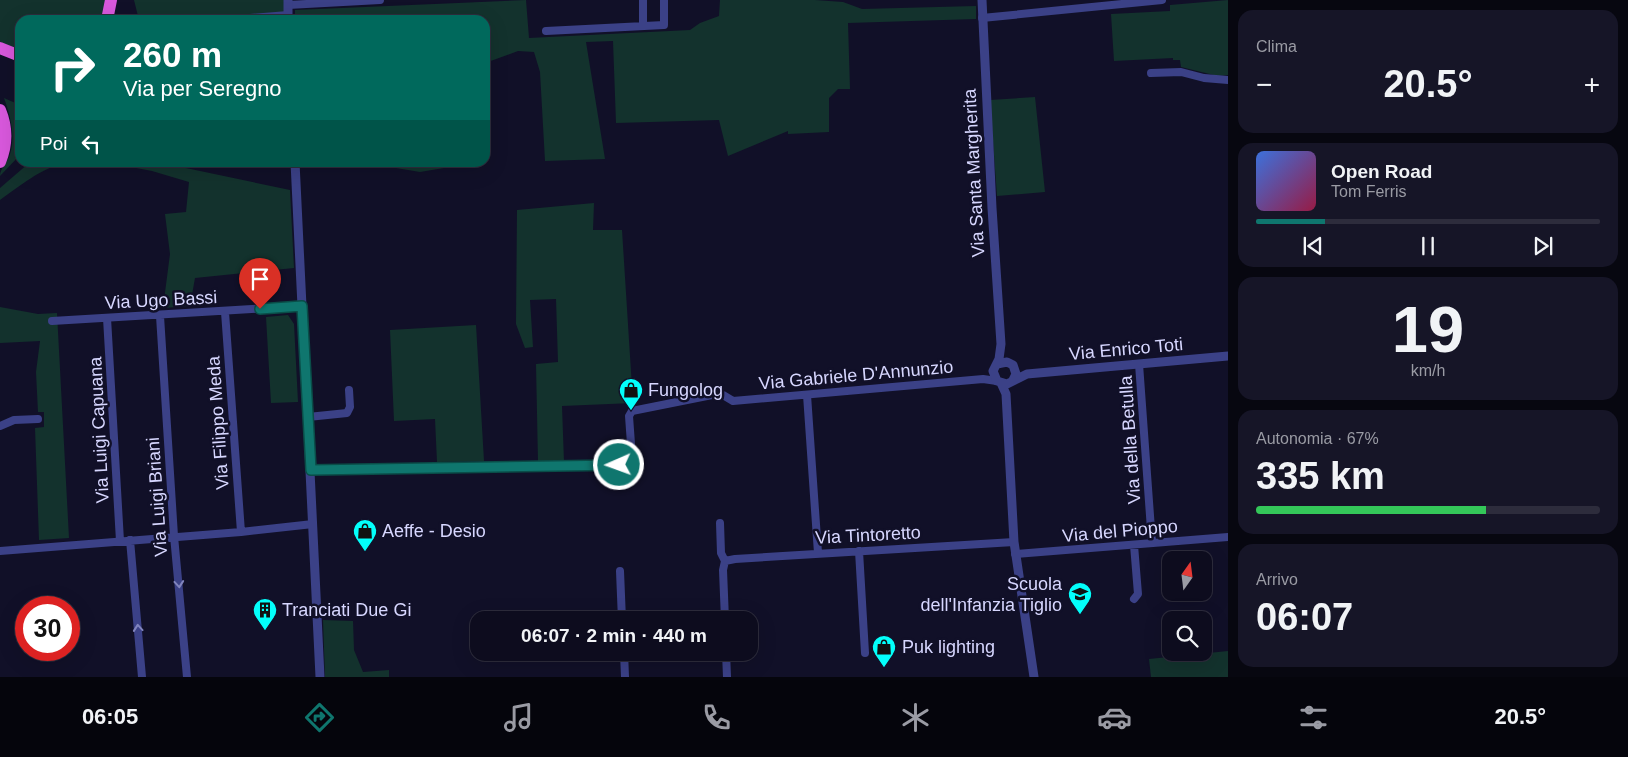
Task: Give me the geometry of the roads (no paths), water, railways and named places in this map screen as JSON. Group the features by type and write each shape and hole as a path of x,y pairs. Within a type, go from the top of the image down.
{"highway":[{"path":"108,15 111,0"},
{"path":"0,48 15,54"},
{"path":"0,110 4,119 5,132 5,146 0,162"}],"street":[{"path":"288,3 380,0"},
{"path":"642,0 643,26"},
{"path":"546,31 664,25 664,0"},
{"name":"Via Santa Margherita","path":"982,0 1001,344 1007,362"},
{"path":"982,18 1048,11 1080,4 1162,0"},
{"path":"1151,73 1181,72 1204,78 1228,80"},
{"path":"295,167 320,677"},
{"name":"Via Ugo Bassi","path":"52,321 302,306"},
{"name":"Via Filippo Meda","path":"225,312 241,532"},
{"name":"Via Luigi Briani","path":"160,316 174,536 187,677"},
{"name":"Via Luigi Capuana","path":"107,318 120,541"},
{"name":"Via Santa Margherita","path":"1001,344 995,367 1003,380"},
{"name":"Via Enrico Toti","path":"1003,380 1027,374 1228,356"},
{"path":"997,364 1007,362 1027,374"},
{"name":"Via della Betulla","path":"1139,364 1152,544"},
{"path":"1015,368 1016,374 1003,380 1006,394 1015,554 1034,677"},
{"name":"Via Gabriele D'Annunzio","path":"311,470 478,466 586,467 625,464 632,458 629,416 632,411 639,409 723,395 733,401 983,379 1003,380"},
{"path":"308,417 348,413 350,407 349,390"},
{"path":"806,395 818,553"},
{"path":"0,426 14,420 38,419"},
{"path":"720,523 721,553 725,561 723,570 724,611"},
{"path":"0,551 241,532 313,524"},
{"name":"Via del Pioppo","path":"1015,554 1228,537"},
{"path":"130,540 142,677"},
{"name":"Via Tintoretto","path":"725,561 818,553 1014,542"},
{"path":"1134,545 1138,594 1134,600"},
{"path":"859,551 865,653"},
{"path":"620,571 622,611"},
{"path":"624,661 625,677"},
{"path":"726,661 727,677"}],"place":[{"name":"Fungolog","path":"631,411"},
{"name":"Aeffe - Desio","path":"365,552"},
{"name":"Scuola dell'Infanzia Tiglio","path":"1080,615"},
{"name":"Tranciati Due Gi","path":"265,631"},
{"name":"Puk lighting","path":"884,668"}]}
